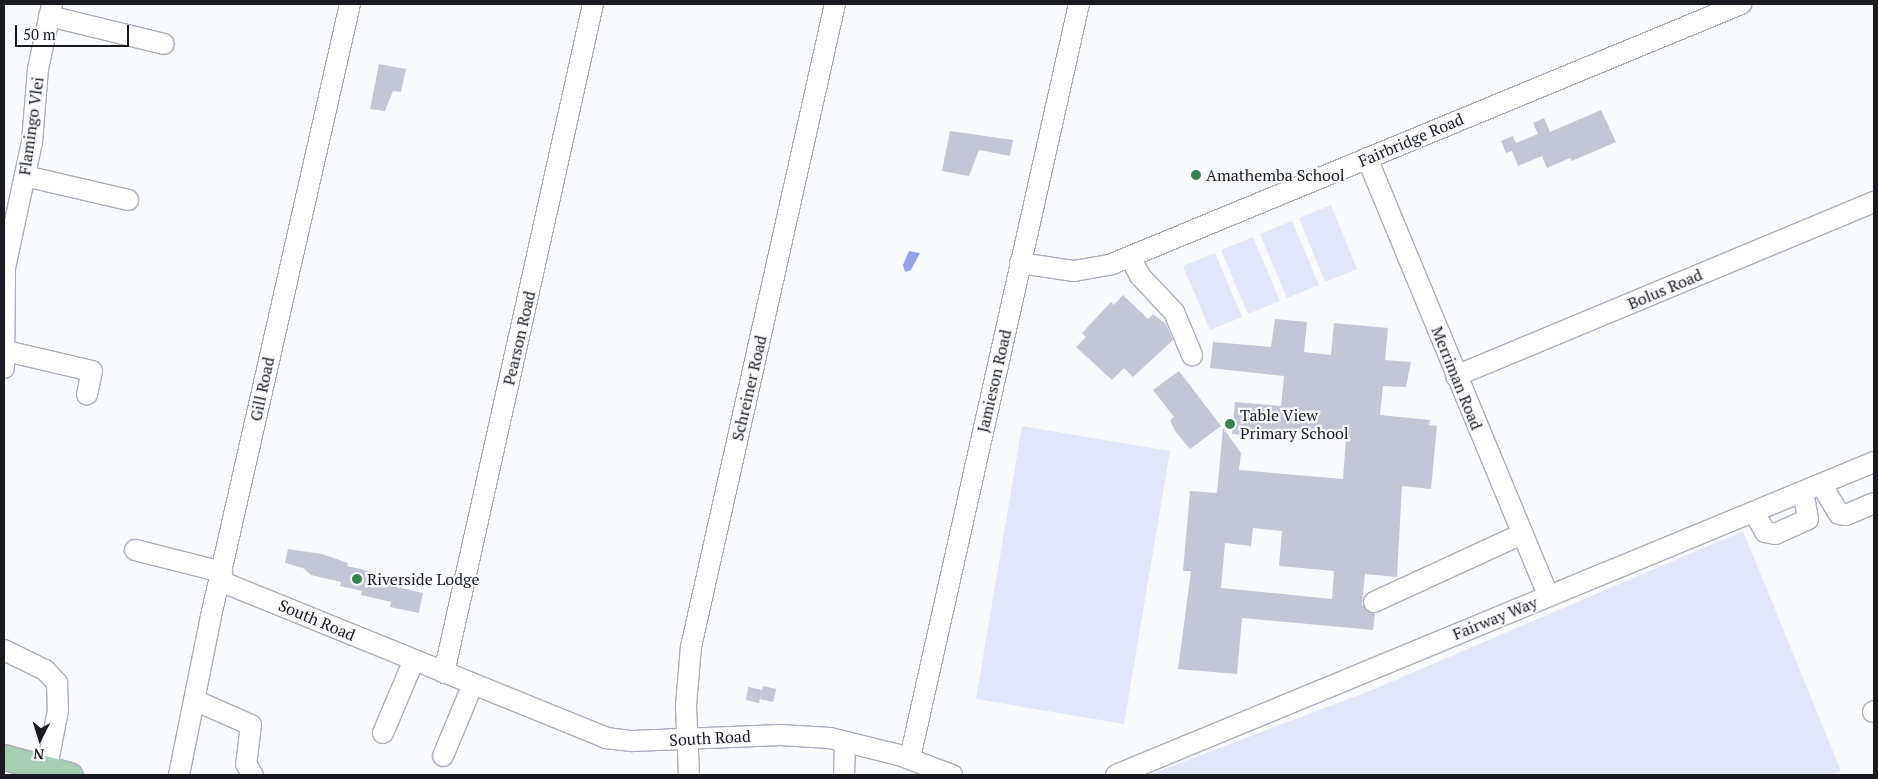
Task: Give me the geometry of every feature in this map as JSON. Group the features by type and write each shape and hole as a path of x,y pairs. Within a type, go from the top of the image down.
{"main road":[{"path":"4,757 47,767 70,775"}],"street":[{"name":"Gill Road","path":"179,775 221,576 350,4"},
{"name":"Pearson Road","path":"444,672 593,4"},
{"name":"Schreiner Road","path":"688,775 687,740 691,648 835,4"},
{"name":"Jamieson Road","path":"910,758 1079,4"},
{"name":"Fairbridge Road","path":"1020,263 1090,270 1130,257 1741,4"},
{"path":"50,10 164,44"},
{"name":"Flamingo Vlei","path":"5,359 5,268 25,176 50,10"},
{"name":"Merriman Road","path":"1367,158 1548,596"},
{"path":"25,176 128,200"},
{"name":"Bolus Road","path":"1456,376 1874,202"},
{"path":"1130,257 1140,276 1174,312 1192,355"},
{"path":"5,359 92,371 87,394"},
{"name":"Fairway Way","path":"1116,775 1874,462"},
{"path":"1812,488 1839,514 1846,515 1874,503"},
{"path":"1754,512 1765,532 1775,534 1808,519 1812,488"},
{"path":"1374,602 1522,534"},
{"name":"South Road","path":"135,550 221,576 414,660 606,738 687,740 781,735 846,742 910,758 952,775"},
{"path":"4,650 45,670 57,683 58,710 47,767"},
{"path":"383,733 414,660"},
{"path":"443,756 473,684"},
{"path":"194,700 248,721 252,733 246,764 252,775"},
{"path":"844,775 846,742"}],"shaded area":[{"path":"1331,205 1357,269 1325,282 1299,218"},
{"path":"1292,221 1319,285 1287,298 1260,234"},
{"path":"1253,237 1280,301 1248,314 1221,250"},
{"path":"1215,253 1242,317 1210,330 1183,266"},
{"path":"1022,426 1170,451 1124,724 976,699"},
{"path":"1743,531 1841,771 1831,775 1148,775 1372,690"}],"water":[{"path":"909,251 920,253 911,270 905,272 903,265"}],"building":[{"path":"379,64 406,69 401,92 393,91 385,111 370,109"},
{"path":"1601,110 1616,142 1572,161 1570,158 1547,168 1542,156 1518,166 1512,151 1506,153 1501,141 1513,136 1516,143 1538,134 1533,123 1544,118 1550,132"},
{"path":"950,131 1013,140 1010,156 979,150 969,176 942,171"},
{"path":"1123,295 1148,319 1153,314 1166,324 1173,340 1133,377 1124,368 1112,380 1076,347 1086,337 1082,333 1111,302 1114,305"},
{"path":"1275,319 1307,322 1304,352 1331,355 1334,323 1388,328 1385,360 1411,362 1406,387 1383,386 1380,415 1430,420 1429,425 1437,426 1431,489 1402,486 1397,577 1365,574 1362,605 1375,614 1373,630 1242,618 1237,674 1178,669 1191,571 1183,571 1190,491 1217,493 1223,428 1241,453 1239,470 1343,479 1346,437 1259,430 1259,436 1232,434 1235,402 1281,406 1284,376 1210,368 1213,342 1271,347","holes":["1253,528 1282,531 1279,566 1334,571 1332,599 1221,588 1225,543 1251,546"]},
{"path":"1179,371 1221,426 1190,449 1175,431 1170,420 1174,417 1153,390"},
{"name":"Riverside Lodge","path":"288,549 322,554 348,563 347,566 373,572 372,577 398,582 397,587 423,593 419,613 390,607 391,602 361,595 362,591 340,586 341,582 311,575 303,568 285,563"},
{"path":"763,686 776,689 773,702 760,699"},
{"path":"748,687 762,690 759,703 746,700"}],"place":[{"name":"Amathemba School","path":"1196,175"},
{"name":"Table View Primary School","path":"1230,424"},
{"name":"Riverside Lodge","path":"357,579"}]}
